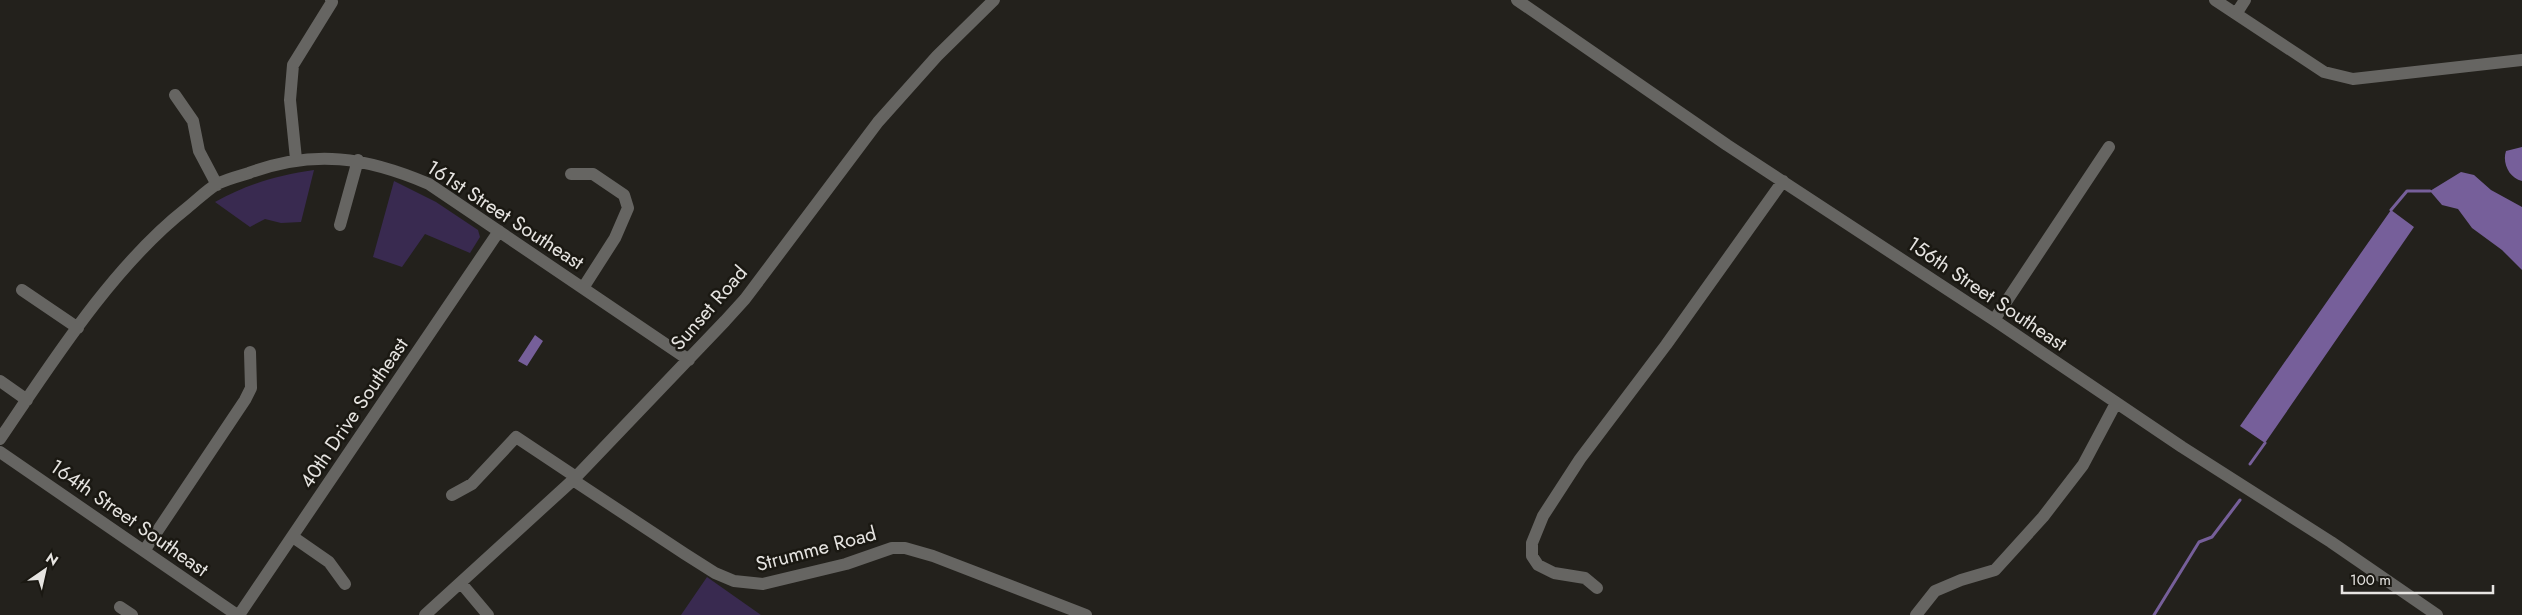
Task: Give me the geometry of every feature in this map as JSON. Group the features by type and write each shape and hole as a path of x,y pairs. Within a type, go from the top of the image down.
{"street":[{"name":"Sunset Road","path":"425,615 575,479 689,360 745,299 878,122 937,56 994,0"},
{"name":"156th Street Southeast","path":"1517,0 1783,181 2116,403 2332,542 2437,615"},
{"path":"2215,0 2324,72 2353,79 2522,60"},
{"path":"2236,14 2245,0"},
{"path":"296,159 290,100 292,66 331,1"},
{"path":"175,95 193,121 199,152 217,185"},
{"path":"1994,320 2109,147"},
{"name":"161st Street Southeast","path":"0,439 78,328 149,240 217,185 262,168 296,159 330,158 358,160 395,170 428,184 689,360"},
{"path":"340,225 358,160"},
{"path":"571,174 593,174 624,195 628,208 615,238 583,288"},
{"path":"1597,588 1585,578 1554,573 1538,565 1532,556 1532,543 1543,516 1580,459 1666,345 1783,181"},
{"name":"40th Drive Southeast","path":"238,615 293,537 499,231"},
{"path":"22,290 78,328"},
{"path":"144,551 245,400 251,388 250,352"},
{"path":"0,381 27,400"},
{"path":"1916,615 1935,591 1995,570 2043,517 2083,465 2116,403"},
{"name":"Strumme Road","path":"452,495 472,484 516,437 692,559 734,582 763,584 846,564 892,548 905,548 933,556 1086,615"},
{"name":"164th Street Southeast","path":"0,452 238,615"},
{"path":"293,537 329,562 344,584"},
{"path":"460,583 488,615"},
{"path":"120,607 132,615"}],"shaded area":[{"path":"2522,147 2522,181 2513,177 2510,173 2506,165 2505,156 2506,151"},
{"path":"314,170 301,222 281,223 265,219 250,227 215,202 263,181"},
{"path":"2461,172 2474,175 2491,190 2522,207 2522,270 2502,250 2472,228 2458,209 2442,205 2430,191"},
{"path":"394,181 436,202 478,230 480,237 470,253 425,234 402,267 373,257"},
{"path":"2391,210 2414,227 2265,443 2240,426"},
{"path":"535,335 543,341 527,366 518,361"},
{"path":"707,577 761,615 681,615"}],"waterway":[{"path":"2391,210 2407,191 2430,191"},
{"path":"2250,464 2265,443"},
{"path":"2154,615 2199,542 2212,537 2240,500"}]}
